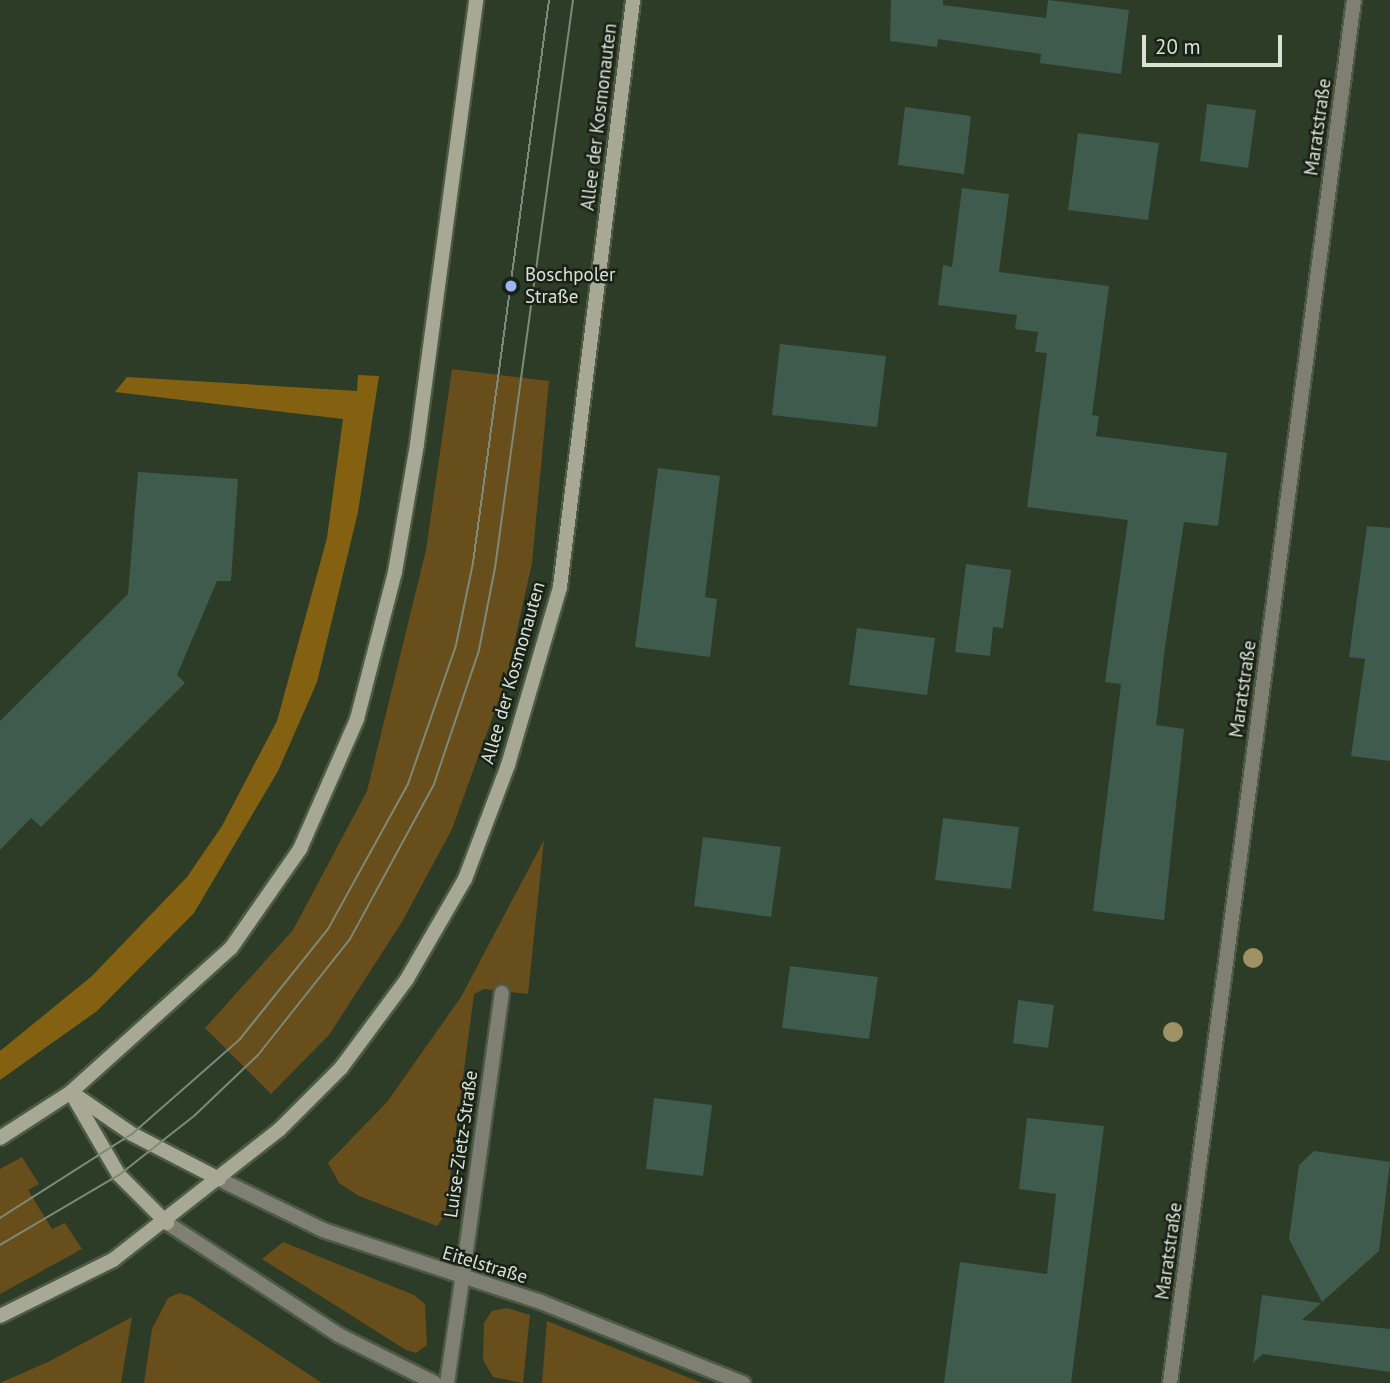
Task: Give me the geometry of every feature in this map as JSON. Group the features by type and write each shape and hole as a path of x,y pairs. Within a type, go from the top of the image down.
{"main road":[{"path":"0,1138 71,1092 187,994 271,898 357,719 395,572 415,457 476,0"},
{"name":"Allee der Kosmonauten","path":"0,1316 87,1276 167,1223 341,1068 407,979 465,878 508,765 560,587 633,0"},
{"path":"71,1092 219,1179"},
{"path":"71,1092 119,1175 167,1223"}],"street":[{"name":"Maratstraße","path":"1170,1383 1354,0"},
{"name":"Luise-Zietz-Straße","path":"447,1383 502,993"},
{"name":"Eitelstraße","path":"219,1179 323,1230 462,1280 541,1302 743,1383"},
{"path":"167,1223 340,1335 435,1383"}],"shaded area":[{"path":"452,369 549,381 532,563 506,680 452,829 402,922 329,1035 271,1094 205,1028 293,930 367,791 426,550"},
{"path":"358,375 379,376 358,512 317,682 278,771 194,913 97,1011 0,1080 0,1051 92,976 187,877 222,826 277,721 327,538 343,419 115,392 127,377 357,391"},
{"path":"544,840 528,994 484,989 474,994 445,1215 437,1226 359,1196 339,1183 328,1163 387,1102 461,997"},
{"path":"22,1157 39,1184 28,1190 52,1229 65,1223 82,1249 0,1294 0,1169"},
{"path":"283,1242 414,1295 425,1304 427,1345 416,1353 406,1350 262,1259"},
{"path":"179,1293 190,1296 322,1383 144,1383 152,1329 168,1298"},
{"path":"507,1308 530,1315 523,1383 493,1377 483,1360 484,1323 492,1311"},
{"path":"132,1317 121,1383 0,1383 48,1362"},
{"path":"547,1321 702,1383 542,1383"}],"building":[{"path":"891,0 943,0 943,5 1046,18 1048,0 1129,10 1121,74 1040,63 1041,54 938,39 937,47 890,41"},
{"path":"1207,104 1256,110 1248,168 1200,161"},
{"path":"905,107 971,116 964,174 898,165"},
{"path":"1078,133 1159,143 1148,220 1068,210"},
{"path":"962,188 1009,194 999,272 1109,286 1092,415 1099,416 1096,436 1227,453 1218,526 1184,522 1165,647 1156,725 1184,729 1164,920 1093,911 1121,684 1105,682 1128,520 1027,507 1047,353 1035,352 1038,332 1015,329 1017,315 938,305 943,265 952,267"},
{"path":"780,344 886,356 877,427 772,415"},
{"path":"658,468 720,476 705,597 717,599 710,657 635,647"},
{"path":"138,472 238,479 231,581 217,581 177,675 185,683 41,827 31,818 0,850 0,721 128,594"},
{"path":"1367,526 1390,528 1390,761 1351,756 1365,659 1349,657"},
{"path":"966,564 1011,570 1003,628 993,627 990,656 955,652"},
{"path":"857,628 935,638 927,695 849,685"},
{"path":"943,818 1019,827 1011,889 935,880"},
{"path":"703,837 781,847 771,917 694,906"},
{"path":"790,966 878,977 869,1039 782,1028"},
{"path":"1018,1000 1054,1005 1048,1048 1013,1043"},
{"path":"654,1098 712,1105 703,1176 646,1169"},
{"path":"1027,1118 1104,1126 1071,1383 944,1383 960,1262 1047,1274 1056,1194 1019,1189"},
{"path":"1314,1151 1390,1162 1379,1251 1322,1302 1289,1239 1299,1165"},
{"path":"1262,1295 1321,1303 1302,1320 1390,1329 1390,1372 1263,1354 1253,1363"}],"tram line":[{"path":"0,1218 132,1134 240,1039 328,929 408,784 456,645 473,563 549,0"},
{"path":"0,1245 119,1175 194,1116 258,1055 350,939 434,784 479,650 495,568 573,0"}],"place":[{"name":"Boschpoler Straße","path":"511,286"}]}
